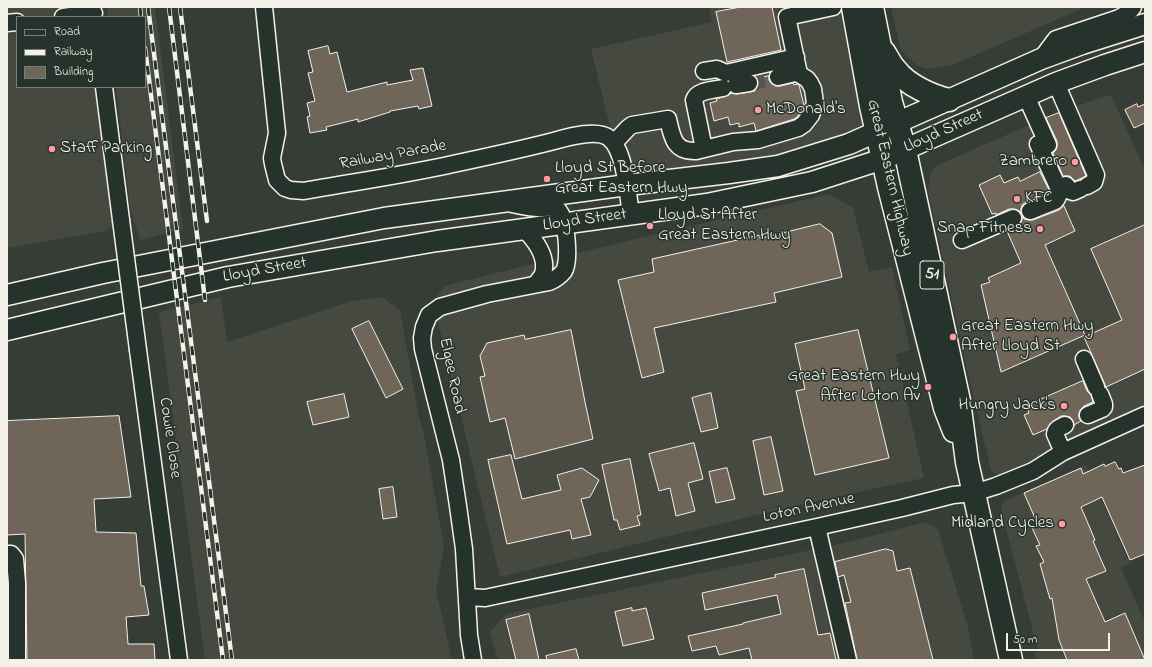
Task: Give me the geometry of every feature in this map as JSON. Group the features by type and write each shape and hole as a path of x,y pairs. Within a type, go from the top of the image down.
{"highway":[{"name":"Great Eastern Highway","path":"853,7 890,191 945,408 967,462"},
{"name":"Great Eastern Highway","path":"872,7 891,102 905,150 959,401 967,462 1011,660"},
{"path":"879,44 896,72 930,95 949,100"}],"main road":[{"name":"Lloyd Street","path":"7,295 103,273 376,219 778,166 849,144 1041,59 1145,24"},
{"name":"Lloyd Street","path":"7,331 32,323 228,277 436,241 707,204 812,182 883,160 1056,83 1145,52"}],"street":[{"name":"Railway Parade","path":"264,7 276,113 277,133 273,154 273,164 277,180 285,188 304,191 452,164 565,138 594,133 609,137 614,143"},
{"path":"799,74 787,18 833,7"},
{"path":"1041,59 1056,40 1125,16 1133,7"},
{"path":"1143,7 1145,12"},
{"path":"69,16 94,12"},
{"path":"704,71 717,69 726,73 796,57"},
{"path":"632,215 621,156 614,143 628,128 632,125 668,119 672,137 678,146 691,152 733,142 758,140 798,128 804,124 814,109 813,89 807,79 799,74 795,73 778,77"},
{"path":"1045,147 1074,185 1094,182 1096,175 1056,83"},
{"path":"709,148 702,92 736,85"},
{"name":"Cowie Close","path":"104,88 179,660"},
{"path":"1026,96 1058,188 1058,198 1055,201 1030,211"},
{"name":"Elgee Road","path":"473,660 469,635 464,549 451,460 423,349 422,338 424,327 429,315 440,307 487,294 548,282 556,278 564,271 568,247 562,215 558,209 552,207 528,208 502,202"},
{"path":"962,240 1014,218"},
{"path":"524,229 539,248 544,266 542,275 536,284"},
{"path":"1062,452 1055,434 1056,431 1104,407 1084,359"},
{"name":"Loton Avenue","path":"467,597 485,598 818,527 953,495 974,493 1033,471 1062,452 1145,415"},
{"path":"818,527 848,660"},
{"path":"7,554 11,554 15,559 17,583 17,660"}],"shaded area":[{"name":"Staff Parking","path":"7,7 96,7 97,16 16,16 16,88 105,88 121,220 105,231 7,248"},
{"path":"107,7 155,7 183,229 140,240 130,207 116,88 146,88 146,16 108,16"},
{"path":"709,7 853,7 877,132 849,144 627,185 614,143 591,49 712,22"},
{"path":"891,7 1086,7 952,65 930,69 918,66 901,51"},
{"path":"1111,95 1145,170 1145,415 1009,474 998,475 991,471 964,356 928,191 930,176 933,168 958,156 1076,106"},
{"path":"829,194 853,208 869,272 892,267 910,350 896,354 924,478 790,507 500,577 433,302 444,286 635,239"},
{"path":"221,297 227,342 352,301 382,297 400,310 444,547 436,590 452,660 205,660 159,312"},
{"path":"1086,465 1130,564 1121,568 1145,622 1145,660 1036,660 1034,653 1038,651 1001,509 1004,501"},
{"path":"926,522 938,529 967,624 974,660 856,660 831,546"},
{"path":"816,549 841,660 498,660 490,632 506,614"}],"building":[{"path":"741,7 772,7 781,50 727,62 716,12"},
{"path":"328,46 330,54 337,52 347,92 387,82 387,85 413,80 410,70 423,68 432,106 419,109 418,106 390,111 358,122 358,119 326,127 327,130 310,133 307,117 310,116 307,103 315,101 308,73 313,72 308,51"},
{"name":"McDonald's","path":"769,76 769,80 775,86 793,83 794,85 799,85 804,105 797,117 756,131 754,123 739,127 739,123 730,125 728,117 714,121 710,103 717,101 716,99 731,93 737,94 755,91 758,86 757,79"},
{"path":"1137,104 1138,107 1145,104 1145,123 1134,128 1125,110"},
{"path":"1059,113 1086,176 1075,181 1070,176 1063,176 1053,153 1056,150 1057,141 1046,118"},
{"name":"KFC","path":"1040,172 1049,193 1026,202 1022,205 1021,213 1018,210 1009,209 996,215 996,213 992,214 979,185 1000,175 1004,183 1018,177 1020,181"},
{"path":"1064,206 1075,231 1045,245 1085,335 1001,372 981,285 990,282 988,278 1021,263 1007,231 1020,224 1022,216 1024,219 1033,220 1059,210"},
{"path":"820,224 832,233 842,277 774,293 776,302 654,328 664,372 642,378 618,280 654,272 652,259 760,235 760,238"},
{"path":"1145,225 1145,369 1106,387 1084,337 1122,320 1091,249"},
{"path":"369,321 403,389 386,398 352,329"},
{"path":"571,330 593,439 515,459 505,418 490,422 480,377 485,376 480,356 487,343 524,335 525,339"},
{"path":"858,330 889,458 815,475 796,391 805,389 795,344"},
{"name":"Hungry Jack's","path":"1083,381 1087,391 1091,395 1093,402 1084,406 1080,410 1079,418 1081,421 1074,425 1070,417 1061,416 1052,422 1047,429 1033,435 1024,415 1029,413 1026,406"},
{"path":"711,393 718,428 701,432 692,398"},
{"path":"344,394 349,417 313,425 307,402"},
{"path":"119,416 131,497 94,499 96,532 136,533 141,586 144,586 149,615 126,617 128,644 154,644 155,660 27,660 25,534 7,535 7,421"},
{"path":"771,437 783,491 764,495 753,441"},
{"path":"694,443 703,479 688,483 695,511 676,516 670,488 659,491 649,454"},
{"path":"511,455 522,499 561,490 557,475 582,468 599,480 590,497 581,499 591,535 572,539 570,530 507,544 488,460"},
{"path":"630,459 641,515 637,516 640,525 620,530 617,520 614,520 602,465"},
{"path":"1115,462 1119,469 1121,468 1123,473 1145,465 1145,554 1130,560 1102,497 1081,507 1106,571 1086,579 1105,622 1125,613 1145,660 1067,660 1059,640 1052,598 1050,599 1040,564 1044,562 1036,546 1040,545 1032,528 1038,525 1024,493 1081,468 1083,474 1104,464 1105,466"},
{"path":"727,468 735,499 716,503 709,472"},
{"path":"393,487 397,517 383,519 379,489"},
{"path":"886,549 893,551 897,571 910,568 933,660 857,660 845,603 851,602 844,575 838,577 835,562"},
{"path":"804,569 818,635 830,633 836,660 752,660 749,648 719,655 716,646 692,651 688,636 781,614 777,595 705,610 702,593 776,577 775,575"},
{"path":"632,608 632,611 646,608 654,639 623,646 615,612"},
{"path":"529,614 539,660 516,660 506,620"},
{"path":"576,649 579,660 547,660 546,656"}],"tunnel":[{"path":"749,83 778,77"}],"railway":[{"path":"140,7 141,16"},
{"path":"148,7 232,660"},
{"path":"169,7 205,300"},
{"path":"180,7 207,221"},
{"path":"146,56 223,660"}],"place":[{"name":"McDonald's","path":"758,110"},
{"name":"Staff Parking","path":"52,149"},
{"name":"Zambrero","path":"1075,162"},
{"name":"Lloyd St Before Great Eastern Hwy","path":"547,179"},
{"name":"KFC","path":"1017,199"},
{"name":"Lloyd St After Great Eastern Hwy","path":"650,226"},
{"name":"Snap Fitness","path":"1040,229"},
{"name":"Great Eastern Hwy After Lloyd St","path":"953,337"},
{"name":"Great Eastern Hwy After Loton Av","path":"928,387"},
{"name":"Hungry Jack's","path":"1064,406"},
{"name":"Midland Cycles","path":"1062,524"}]}
